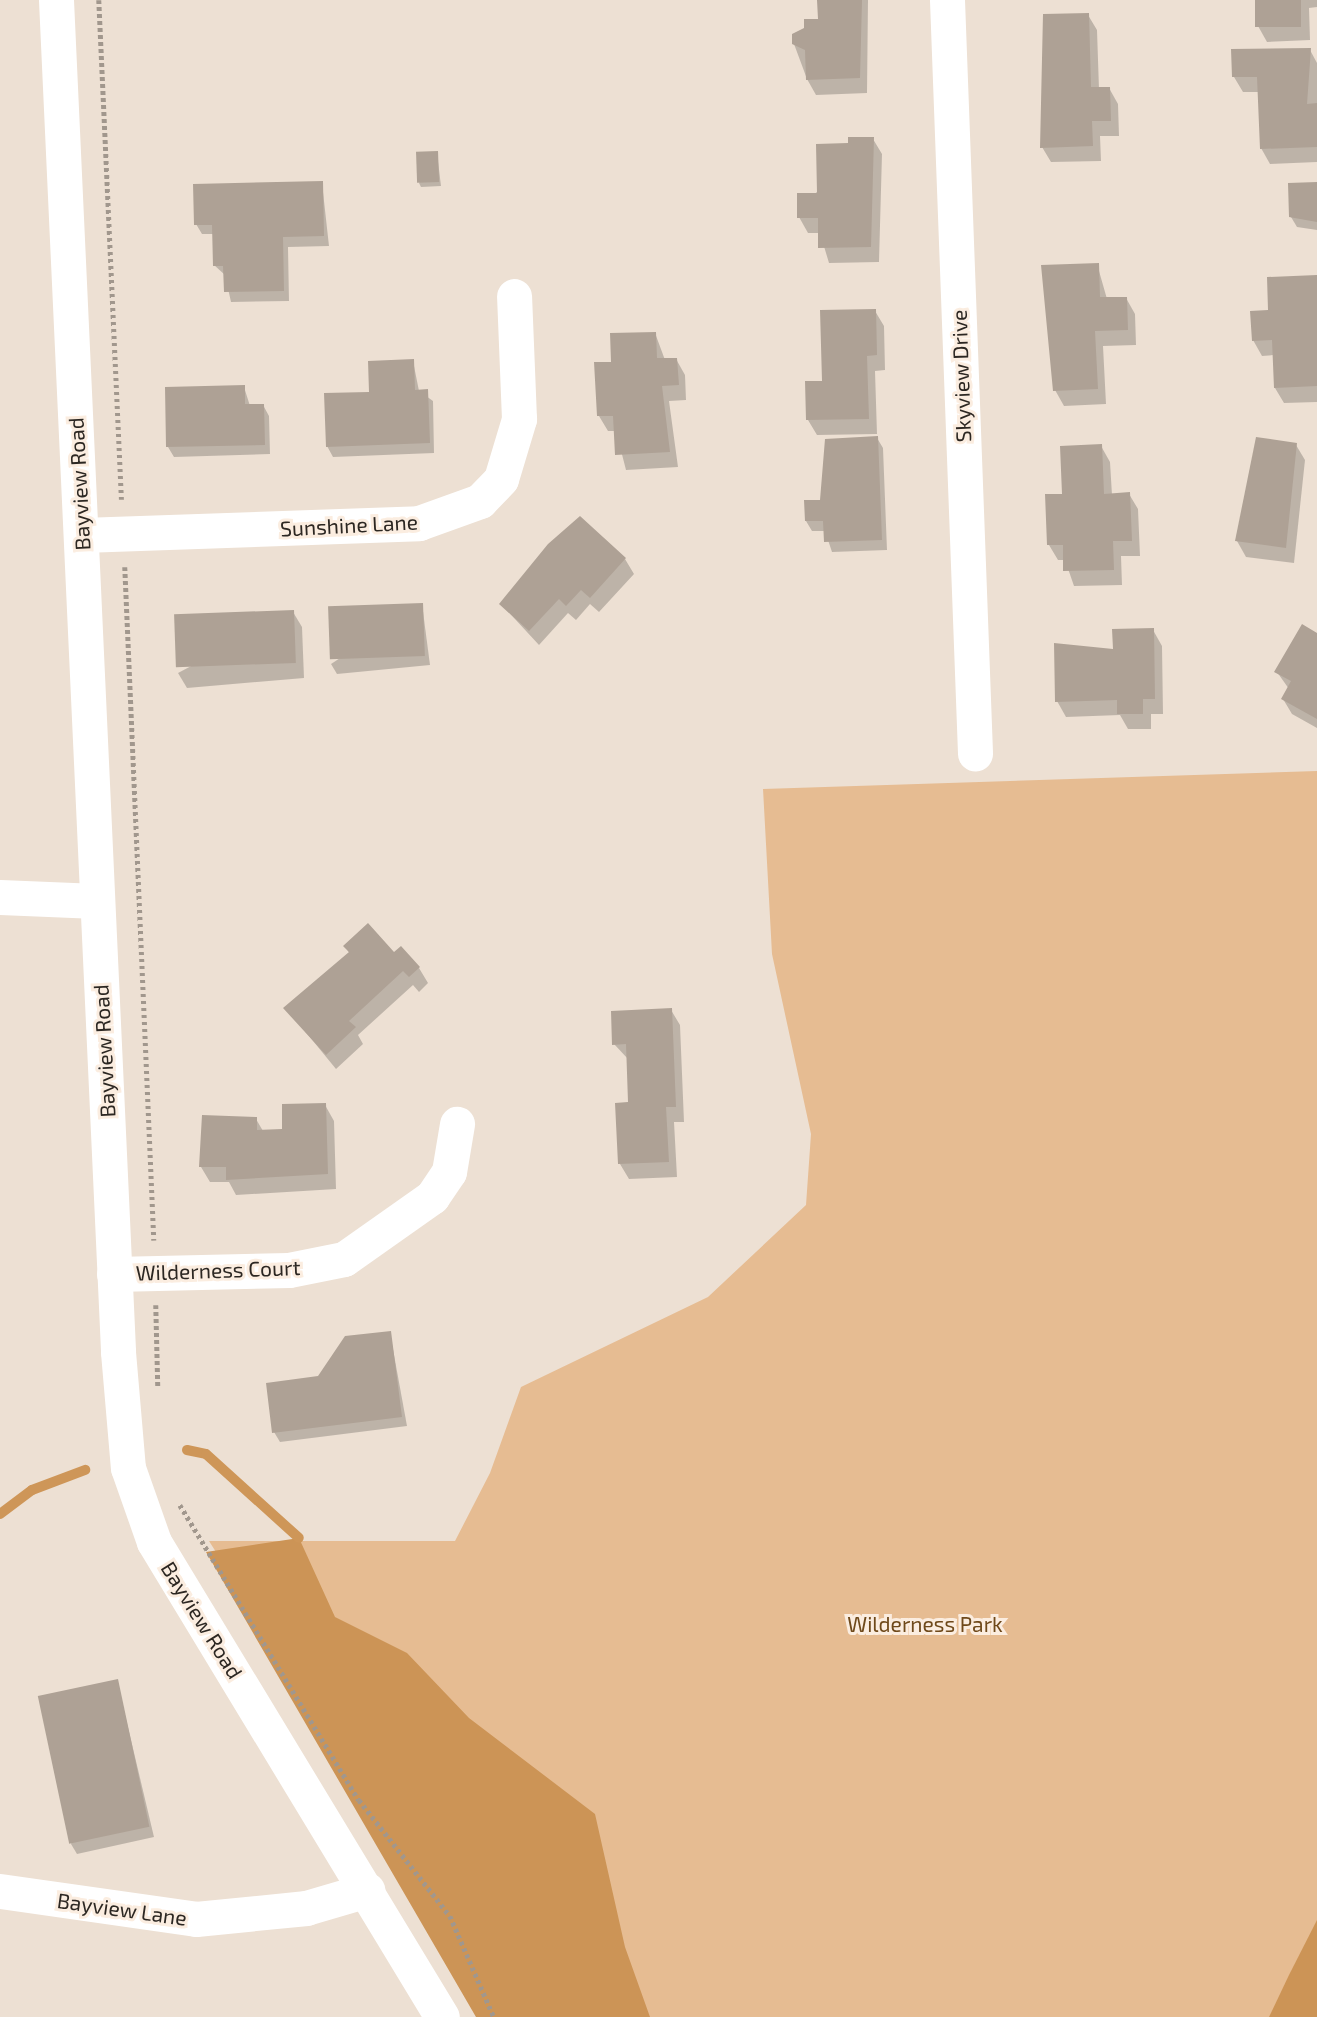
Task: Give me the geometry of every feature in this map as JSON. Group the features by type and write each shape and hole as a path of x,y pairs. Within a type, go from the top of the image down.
{"street":[{"name":"Bayview Road","path":"56,0 123,1428 147,1526 442,2017"},
{"name":"Skyview Drive","path":"947,0 975,753"},
{"name":"Sunshine Lane","path":"82,535 419,523 480,500 500,478 519,419 514,296"},
{"path":"0,897 97,901"},
{"name":"Wilderness Court","path":"114,1274 289,1270 344,1258 432,1197 449,1172 457,1125"},
{"name":"Bayview Lane","path":"0,1891 196,1919 306,1908 367,1890"}],"path":[{"path":"99,0 124,533 158,1394"},
{"path":"174,1494 359,1800 450,1916 494,2017"}],"green space":[{"name":"Wilderness Park","path":"1317,771 1317,2017 509,2017 209,1541 455,1541 490,1473 521,1387 708,1297 806,1205 811,1134 772,954 763,789"}],"shaded area":[{"path":"299,1538 335,1617 407,1653 469,1718 595,1814 625,1947 650,2017 476,2017 206,1552"},
{"path":"1317,1920 1317,2017 1269,2017 1289,1975"}],"building":[{"path":"817,0 862,0 860,78 806,80 805,50 792,44 792,34 804,28 804,19 818,19"},
{"path":"1255,0 1301,0 1301,27 1255,27"},
{"path":"1089,13 1091,87 1110,87 1111,121 1092,121 1093,146 1040,148 1043,14"},
{"path":"1311,48 1307,104 1317,103 1317,147 1260,149 1257,77 1232,77 1231,49"},
{"path":"848,137 874,137 871,247 818,248 818,218 797,218 797,193 817,193 816,144 848,143"},
{"path":"438,151 439,182 417,183 416,152"},
{"path":"323,181 324,236 283,237 284,291 224,292 223,266 213,266 212,225 194,225 193,184"},
{"path":"1317,182 1317,222 1289,217 1288,183"},
{"path":"1099,263 1100,297 1127,297 1128,330 1095,331 1098,389 1053,391 1041,265"},
{"path":"1317,275 1317,386 1274,388 1272,340 1252,341 1250,311 1268,310 1267,277"},
{"path":"876,309 877,355 867,356 869,419 806,420 805,381 822,381 820,310"},
{"path":"656,332 657,358 677,358 679,385 662,386 670,452 615,455 613,416 597,416 594,362 611,362 610,333"},
{"path":"414,359 415,390 428,389 430,443 326,447 324,393 369,392 368,361"},
{"path":"245,385 245,404 264,404 265,445 166,447 165,387"},
{"path":"878,436 882,540 824,542 823,521 805,521 804,500 820,500 825,439"},
{"path":"1256,437 1297,443 1286,548 1235,541"},
{"path":"1102,444 1104,494 1130,492 1132,541 1113,541 1114,570 1063,571 1063,545 1047,545 1045,494 1062,494 1060,446"},
{"path":"580,516 626,558 590,598 581,590 566,606 559,599 529,631 499,604 548,544"},
{"path":"423,603 425,656 330,659 328,606"},
{"path":"294,610 296,663 176,667 174,614"},
{"path":"1302,624 1317,633 1317,719 1281,699 1291,681 1274,672"},
{"path":"1154,628 1155,699 1143,699 1143,714 1117,714 1117,700 1055,702 1054,643 1113,649 1112,629"},
{"path":"368,923 394,952 401,946 420,967 409,977 403,971 349,1021 356,1027 326,1055 283,1008 349,952 343,946"},
{"path":"672,1008 676,1107 666,1107 669,1162 618,1164 615,1103 628,1102 626,1044 612,1045 611,1011"},
{"path":"326,1103 328,1174 226,1180 226,1167 199,1167 202,1115 257,1117 257,1130 282,1129 282,1104"},
{"path":"391,1331 402,1417 272,1433 266,1383 318,1376 345,1336"},
{"path":"118,1679 149,1827 69,1844 38,1696"}],"waterway":[{"path":"187,1450 206,1454 299,1538"},
{"path":"0,1514 32,1490 85,1470"}]}
